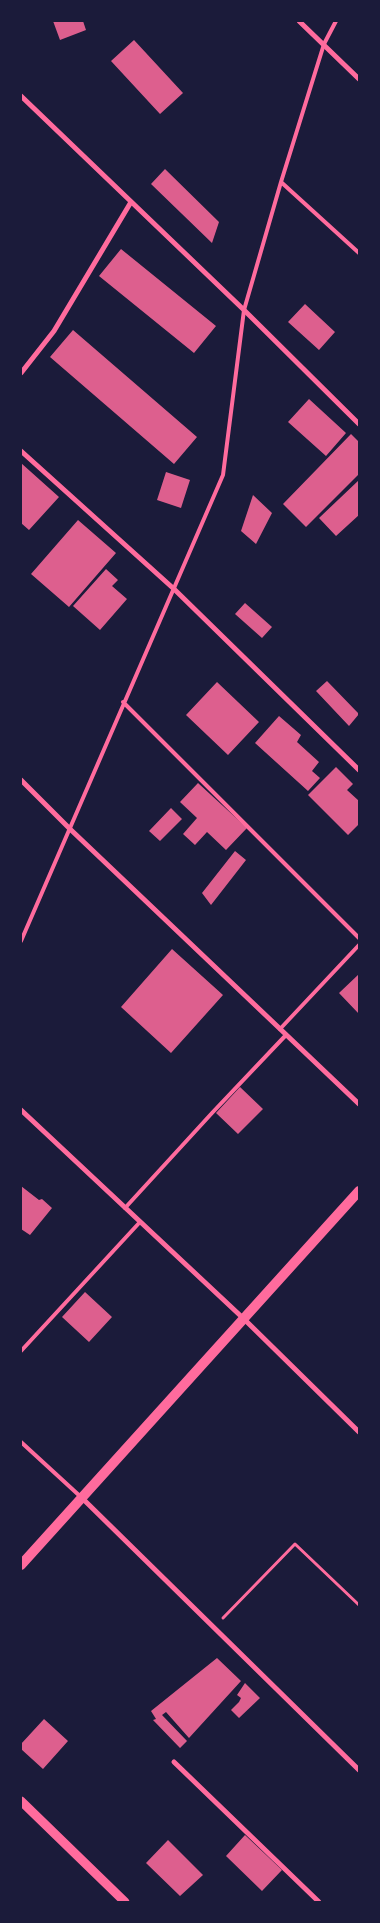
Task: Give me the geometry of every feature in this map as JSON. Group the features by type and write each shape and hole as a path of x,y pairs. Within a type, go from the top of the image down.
{"main road":[{"path":"21,1565 359,1191"}],"street":[{"path":"299,21 359,79"},
{"path":"21,96 244,310 359,424"},
{"path":"21,373 54,331 131,202"},
{"path":"21,450 174,589 359,770"},
{"path":"21,780 359,1104"},
{"path":"21,1110 244,1319 359,1432"},
{"path":"82,1498 359,1770"},
{"path":"174,1762 319,1902"},
{"path":"21,1801 125,1902"}],"lane":[{"path":"21,941 223,474 244,310 324,44 336,21"},
{"path":"281,182 359,253"},
{"path":"124,702 359,938"},
{"path":"280,1029 359,945"},
{"path":"125,1208 286,1035"},
{"path":"21,1351 140,1222"},
{"path":"21,1442 82,1498"}],"path":[{"path":"214,1628 295,1544 359,1605"}],"building":[{"path":"53,21 83,21 86,30 60,40"},
{"path":"134,40 183,93 160,114 111,61"},
{"path":"165,169 219,222 212,243 151,184"},
{"path":"121,249 216,326 194,353 99,276"},
{"path":"305,304 335,332 319,350 288,322"},
{"path":"73,330 197,437 174,464 50,357"},
{"path":"309,399 346,433 326,456 288,422"},
{"path":"351,434 359,442 359,474 306,527 283,504"},
{"path":"21,463 59,497 29,530 21,523"},
{"path":"166,472 190,480 181,508 157,500"},
{"path":"359,480 359,515 336,536 319,518"},
{"path":"253,495 272,513 256,544 241,531"},
{"path":"78,520 116,553 69,607 31,574"},
{"path":"106,569 118,580 112,586 127,599 100,630 73,606"},
{"path":"245,603 272,627 262,638 235,614"},
{"path":"327,681 359,714 349,726 316,691"},
{"path":"217,682 259,722 228,755 186,715"},
{"path":"279,716 301,735 297,742 319,762 312,771 320,778 308,791 255,743"},
{"path":"336,767 353,784 347,790 359,801 359,824 348,835 308,795"},
{"path":"198,783 247,828 226,850 207,832 195,845 183,834 197,818 180,802"},
{"path":"171,808 182,819 160,841 149,831"},
{"path":"235,851 246,860 211,905 202,893"},
{"path":"172,949 223,995 171,1053 121,1007"},
{"path":"359,974 359,1014 339,993"},
{"path":"240,1087 263,1109 238,1134 216,1113"},
{"path":"21,1186 39,1200 42,1199 52,1208 30,1235 21,1229"},
{"path":"85,1292 112,1317 89,1342 62,1317"},
{"path":"217,1658 241,1681 189,1738 166,1712 162,1715 187,1741 180,1748 153,1720 156,1719 151,1711"},
{"path":"245,1683 260,1698 239,1718 231,1710 239,1702 241,1698 237,1695"},
{"path":"44,1719 68,1741 43,1769 21,1749 21,1744"},
{"path":"245,1835 282,1870 262,1891 226,1856"},
{"path":"168,1840 203,1875 180,1896 146,1863"}]}
